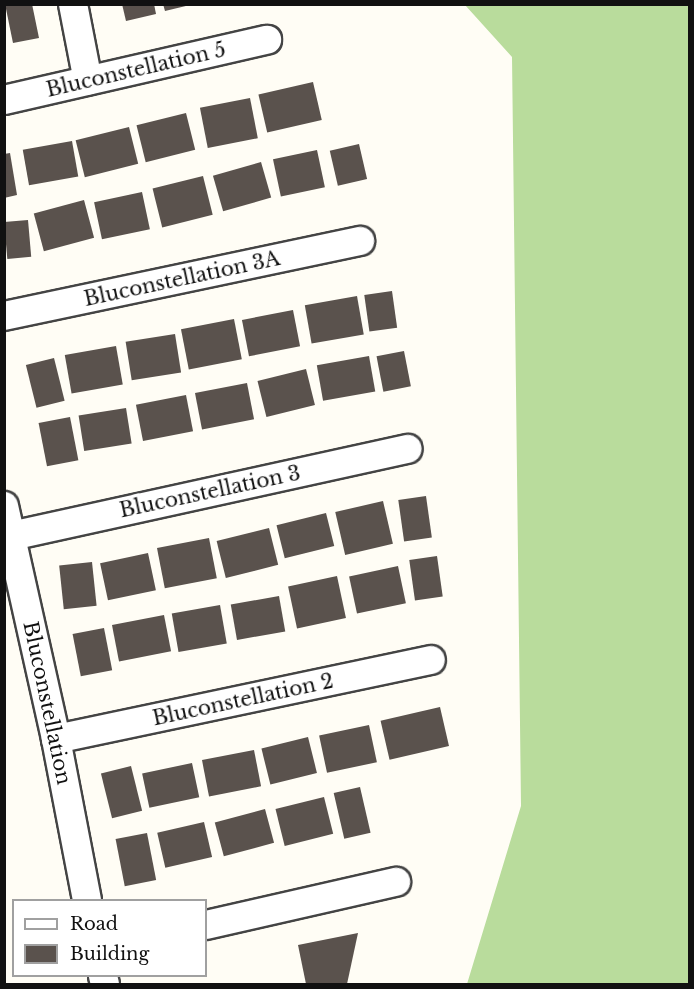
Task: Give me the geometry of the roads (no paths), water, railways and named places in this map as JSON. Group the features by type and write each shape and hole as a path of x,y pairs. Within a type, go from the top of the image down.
{"street":[{"path":"72,4 88,81"},
{"name":"Bluconstellation 5","path":"4,100 267,40"},
{"name":"Bluconstellation 3A","path":"4,316 360,241"},
{"name":"Bluconstellation 3","path":"11,536 408,448"},
{"name":"Bluconstellation","path":"4,506 56,740 87,899"},
{"name":"Bluconstellation 2","path":"56,740 431,660"},
{"path":"207,925 396,882"}]}
